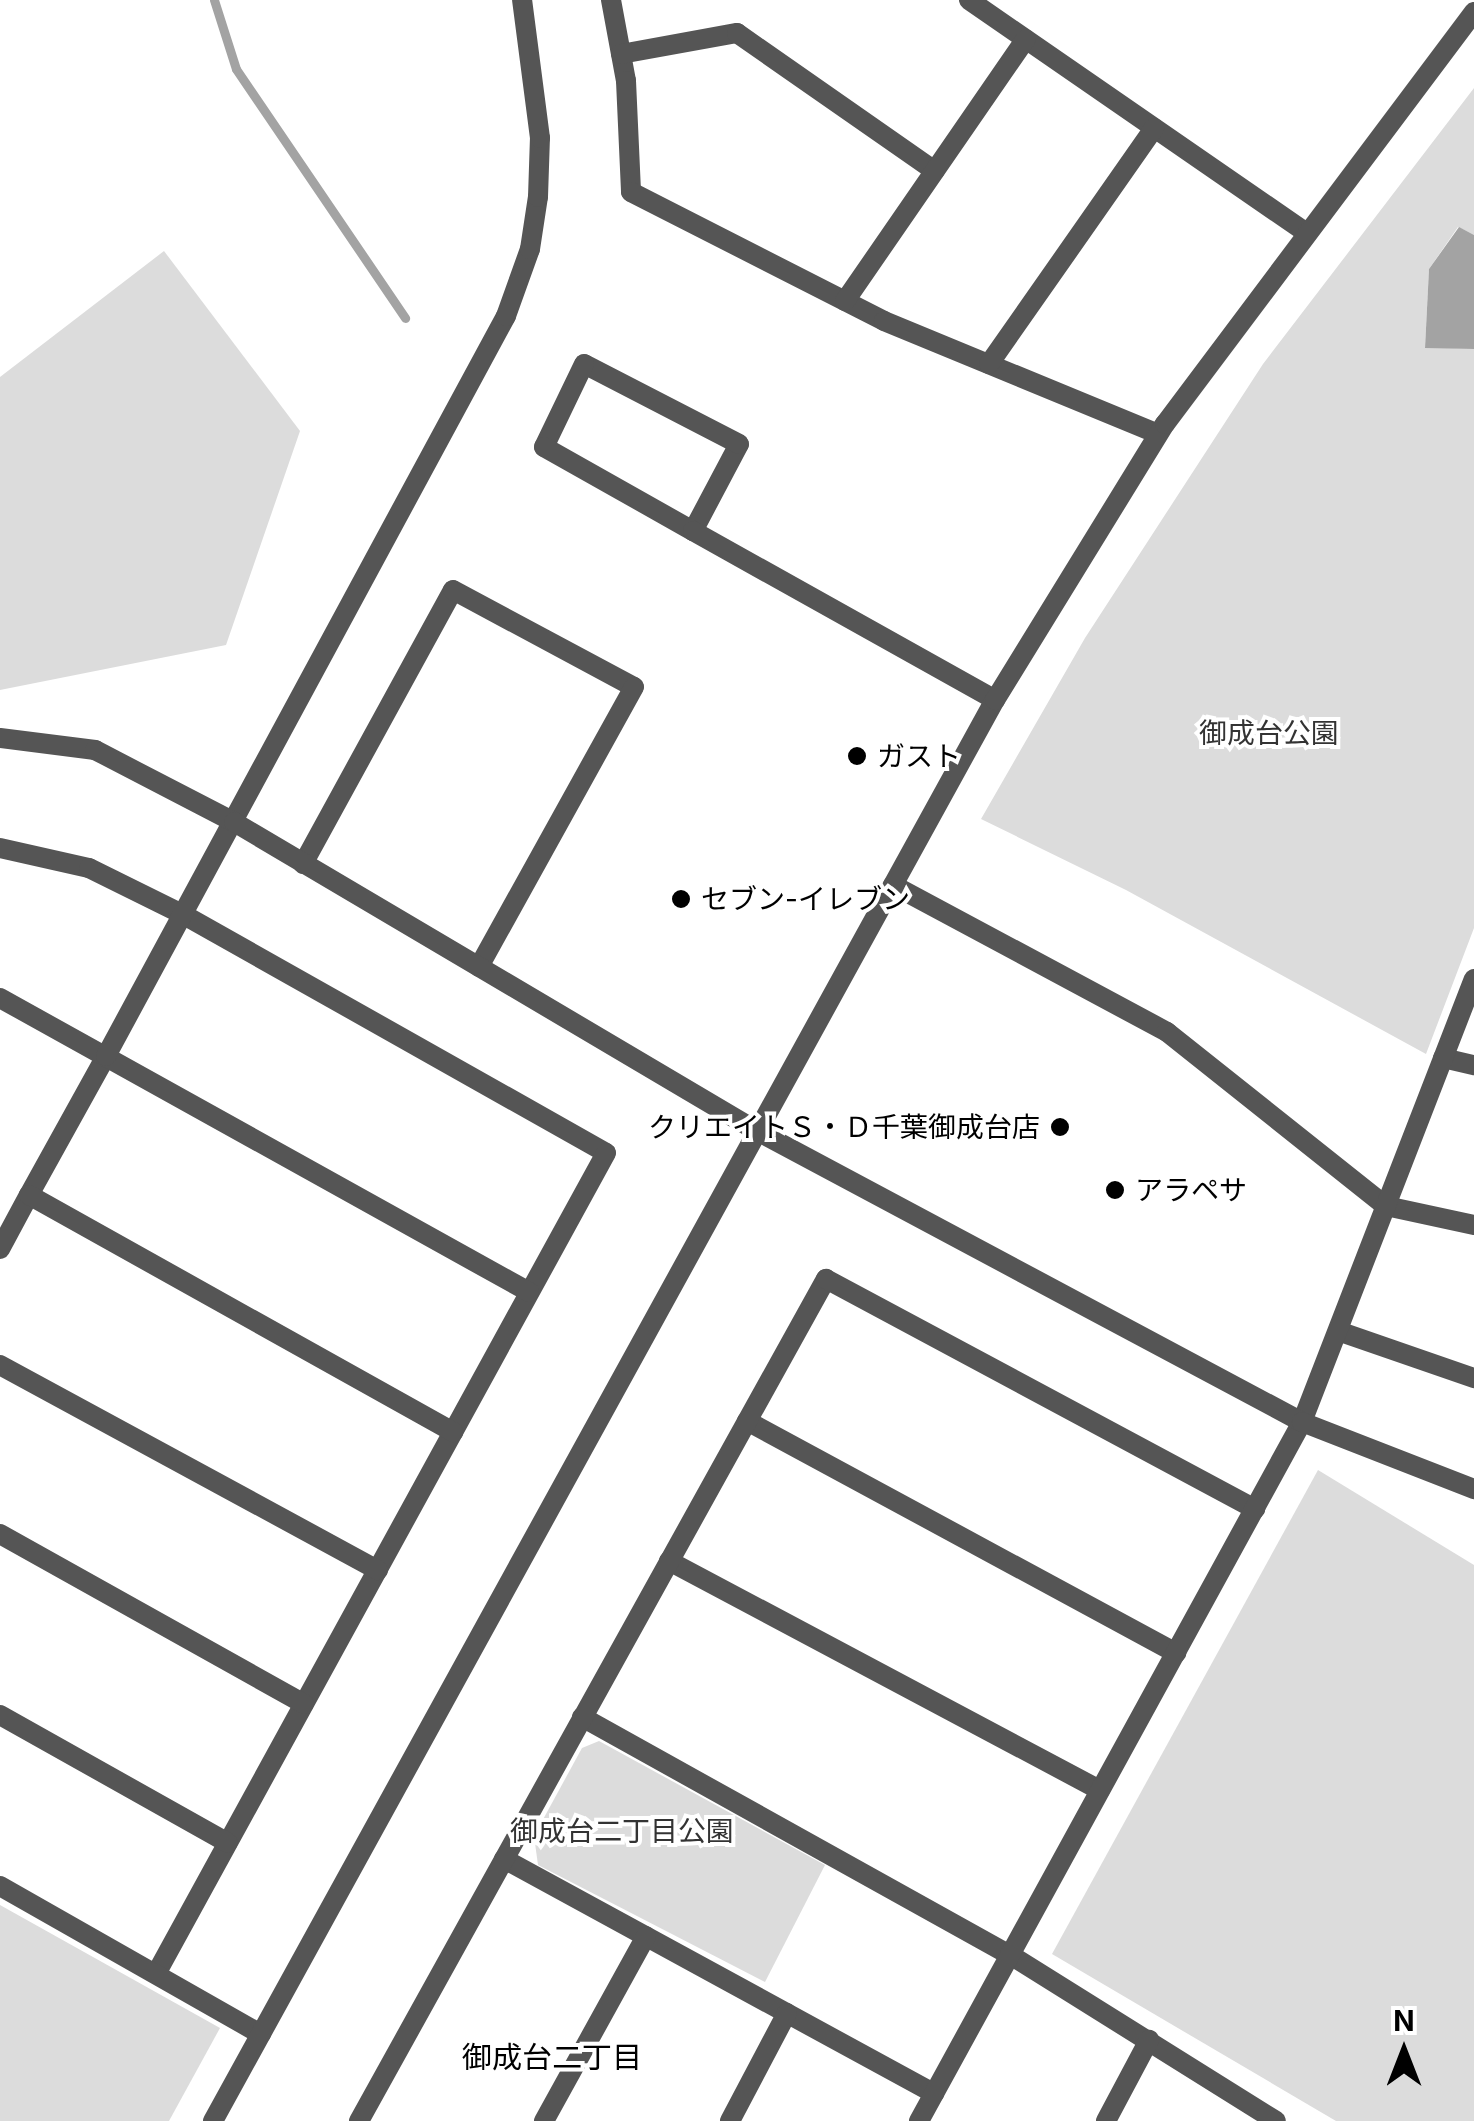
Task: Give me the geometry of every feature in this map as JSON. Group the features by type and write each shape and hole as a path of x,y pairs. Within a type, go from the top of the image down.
{"street":[{"path":"0,1248 506,316 530,249 540,138 522,0"},
{"path":"612,0 621,54 631,192 845,301 1158,434"},
{"path":"969,0 1307,233"},
{"path":"213,2121 995,700 1158,434 1474,12"},
{"path":"621,54 738,33 935,172"},
{"path":"845,301 1026,39"},
{"path":"989,364 1154,128"},
{"path":"693,531 739,444 584,364 544,447 693,531 995,700"},
{"path":"303,864 453,590 634,687 478,967"},
{"path":"0,738 95,750 234,822 758,1131 1302,1422 1474,1489"},
{"path":"0,848 89,868 184,915 606,1153 156,1974"},
{"path":"893,884 1166,1032 1386,1206 1474,1226"},
{"path":"919,2121 1302,1422 1474,979"},
{"path":"0,998 530,1292"},
{"path":"1444,1058 1474,1065"},
{"path":"29,1195 453,1432"},
{"path":"359,2121 826,1279 1255,1509"},
{"path":"1338,1331 1474,1378"},
{"path":"0,1364 378,1570"},
{"path":"747,1421 1176,1652"},
{"path":"0,1534 304,1704"},
{"path":"669,1560 1100,1790"},
{"path":"0,1716 228,1843"},
{"path":"582,1717 1012,1956 1276,2121"},
{"path":"504,1858 934,2093"},
{"path":"0,1886 261,2034"},
{"path":"544,2121 646,1936"},
{"path":"730,2121 788,2013"},
{"path":"1106,2121 1149,2040"}],"green space":[{"name":"御成台公園","path":"1474,88 1474,235 1458,227 1429,269 1425,347 1474,349 1474,928 1426,1054 1126,890 981,819 1085,638 1263,364"},
{"path":"164,251 300,431 226,645 0,690 0,377"},
{"path":"1318,1470 1474,1565 1474,2121 1336,2121 1052,1954"},
{"name":"御成台二丁目公園","path":"599,1741 825,1865 765,1982 538,1865 534,1836 582,1748"},
{"path":"0,1905 220,2028 169,2121 0,2121"}],"shaded area":[{"path":"1459,227 1474,235 1474,349 1425,348 1429,269"}],"waterway":[{"path":"214,0 236,69 405,318"}],"place":[{"name":"ガスト","path":"857,756"},
{"name":"セブン-イレブン","path":"681,899"},
{"name":"クリエイトＳ・Ｄ千葉御成台店","path":"1060,1127"},
{"name":"アラペサ","path":"1115,1190"}],"district":[{"name":"御成台二丁目","path":"552,2057"}]}
